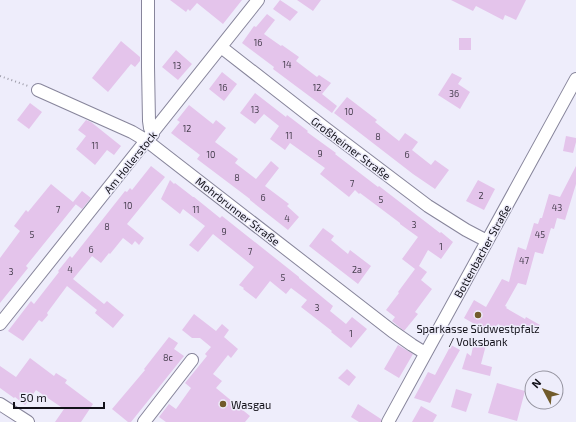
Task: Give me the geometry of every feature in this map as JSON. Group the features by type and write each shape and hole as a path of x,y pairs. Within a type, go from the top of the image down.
{"street":[{"path":"148,0 150,137"},
{"name":"Am Hollerstock","path":"0,324 258,0"},
{"name":"Großheimer Straße","path":"221,47 428,206 466,230 488,241"},
{"name":"Bottenbacher Straße","path":"388,422 576,79"},
{"name":"Mohrbrunner Straße","path":"38,90 132,132 150,137 392,331 425,353"},
{"path":"144,422 192,360"},
{"path":"0,404 28,422"}],"path":[{"path":"0,76 38,90"}],"building":[{"path":"170,0 242,0 223,24 197,3 190,11 188,9 186,12"},
{"path":"280,0 298,12 290,21 273,9"},
{"path":"297,0 321,0 313,11"},
{"path":"451,0 526,0 516,20 505,15 503,20 476,6 473,11"},
{"path":"267,14 275,20 264,34 299,57 296,61 317,77 319,75 331,83 322,94 337,106 332,113 273,69 274,67 242,43 254,26 256,27"},
{"path":"459,38 471,38 471,50 459,50"},
{"path":"121,41 140,57 140,61 135,67 131,64 108,92 92,78"},
{"path":"176,50 192,64 178,80 162,67"},
{"path":"222,72 237,84 224,101 209,89"},
{"path":"452,73 462,78 458,84 470,92 460,109 438,95"},
{"path":"255,93 286,117 287,115 378,187 379,186 453,242 441,259 428,250 419,266 427,272 421,280 432,289 415,312 418,314 404,331 392,321 395,317 386,310 415,269 402,259 418,237 355,190 349,197 320,174 325,168 290,143 285,150 270,139 279,126 264,114 255,124 240,113"},
{"path":"347,97 377,120 375,122 399,141 405,133 418,142 412,150 431,165 435,160 449,170 435,189 413,174 334,113"},
{"path":"30,103 42,112 29,129 17,120"},
{"path":"189,105 213,124 216,120 226,128 215,142 238,159 235,163 256,179 271,161 279,168 265,186 289,204 287,206 299,217 288,230 197,159 200,155 171,133 180,122 177,120"},
{"path":"86,120 91,122 121,146 114,155 107,150 95,165 76,149 86,136 78,130"},
{"path":"566,136 576,138 573,153 563,151"},
{"path":"151,166 165,177 127,224 144,238 139,245 135,241 132,245 123,238 101,263 92,256 73,279 104,304 107,301 124,315 113,328 95,313 97,310 67,286 47,313 48,315 42,322 39,320 23,341 8,331 31,301 34,304 70,256 72,258 125,191 127,192 130,188 132,190"},
{"path":"576,166 576,184 565,220 557,218 554,229 551,228 543,254 535,252 526,285 518,283 505,306 525,319 526,317 540,325 534,335 521,328 517,335 498,324 492,334 464,318 474,300 486,307 502,279 509,282 518,247 526,250 534,223 538,224 540,218 542,218 549,194 560,197"},
{"path":"170,180 220,218 222,216 299,277 333,306 330,311 346,324 352,317 367,329 351,348 301,307 307,300 291,288 286,294 270,281 256,299 239,285 254,267 213,234 198,252 189,245 205,226 183,209 180,214 161,199"},
{"path":"478,180 495,189 484,210 466,201"},
{"path":"51,184 73,202 82,191 91,198 82,209 76,204 26,266 28,268 0,303 0,258 20,231 14,226 26,210 28,212"},
{"path":"323,228 334,236 331,240 348,254 350,250 371,266 358,284 309,246"},
{"path":"194,314 216,331 222,324 229,330 224,337 238,349 231,358 228,355 213,374 222,381 216,388 250,416 245,422 166,422 159,417 169,404 176,409 191,388 185,383 207,356 205,354 211,347 200,338 192,338 182,330"},
{"path":"169,337 178,343 174,349 184,356 131,422 128,422 112,409 145,370 144,369"},
{"path":"474,342 486,345 481,364 492,367 490,376 462,369 467,353 471,356"},
{"path":"398,345 413,354 399,378 384,369"},
{"path":"451,345 460,350 430,403 414,398 428,372 435,375"},
{"path":"30,358 54,376 56,373 67,380 65,383 93,404 81,422 55,422 64,409 36,390 25,405 0,388 0,366 16,377"},
{"path":"347,369 356,377 349,386 338,378"},
{"path":"497,383 524,391 517,421 488,413"},
{"path":"456,389 472,394 466,412 451,407"},
{"path":"358,404 381,419 381,422 359,422 351,417"},
{"path":"421,406 437,415 433,422 412,422"}],"place":[{"name":"Sparkasse Südwestpfalz / Volksbank","path":"478,315"},
{"name":"Wasgau","path":"223,404"}]}
